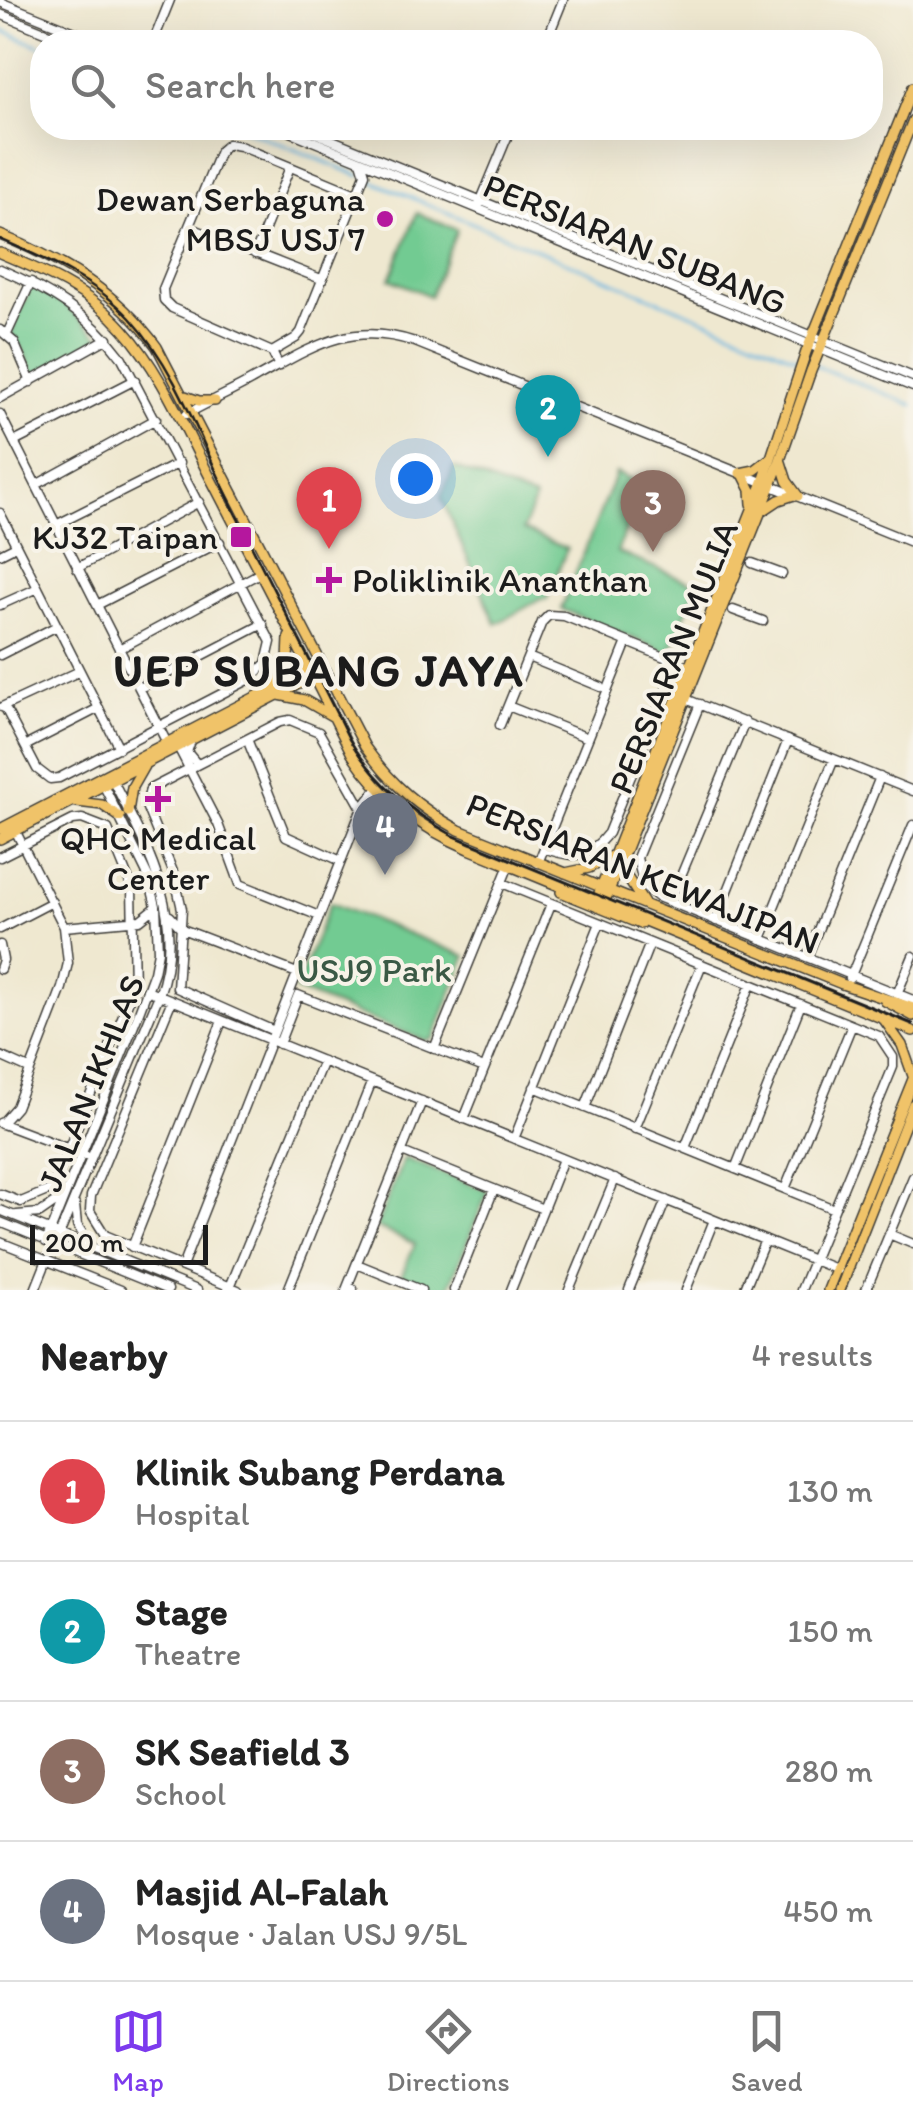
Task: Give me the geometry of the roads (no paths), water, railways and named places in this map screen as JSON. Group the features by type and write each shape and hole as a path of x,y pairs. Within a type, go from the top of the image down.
{"main road":[{"path":"756,512 805,369 809,344 913,88"},
{"path":"805,369 820,349 913,120"},
{"name":"PERSIARAN KEWAJIPAN","path":"0,236 56,258 114,298 158,348 365,746 386,776 410,800 458,830 648,908 842,984 913,1004"},
{"name":"PERSIARAN KEWAJIPAN","path":"0,254 66,283 108,313 152,369 352,754 378,788 422,826 913,1031"},
{"path":"185,396 215,401"},
{"path":"199,423 215,401"},
{"path":"756,512 751,490 741,474 776,458"},
{"path":"756,512 796,496 776,458"},
{"name":"PERSIARAN MULIA","path":"682,697 689,667 756,512"},
{"name":"PERSIARAN MULIA","path":"600,902 756,512"},
{"path":"0,840 13,827 191,741 277,690 288,662 288,629"},
{"path":"0,829 72,802 166,741 323,667"},
{"path":"277,690 334,718"},
{"path":"72,802 124,814 130,792 146,763"},
{"path":"563,873 596,866 620,852 626,877 648,908"},
{"name":"PERSIARAN KEWAJIPAN","path":"515,867 583,902 690,939"},
{"path":"879,996 913,1016"},
{"path":"840,1290 841,1271 913,1078 897,1035 883,1018"},
{"path":"828,1290 841,1271 913,1104"}],"street":[{"path":"157,30 170,0"},
{"path":"551,30 563,0"},
{"path":"0,2 70,30"},
{"path":"0,14 39,30"},
{"name":"PERSIARAN SUBANG","path":"311,140 479,205"},
{"name":"PERSIARAN SUBANG","path":"330,140 913,388"},
{"path":"479,205 506,140"},
{"path":"280,366 272,352 172,308 163,295 220,151 228,144 240,146 290,168 358,190"},
{"path":"272,352 301,332 365,174 360,160"},
{"path":"255,254 290,168"},
{"path":"365,174 374,168 384,170"},
{"path":"189,227 321,279"},
{"path":"0,269 70,305 108,338 135,380 271,642 262,670 160,728 50,779 37,769 2,707 80,671"},
{"path":"30,282 4,332 17,348 30,382"},
{"name":"PERSIARAN MULIA","path":"179,418 329,340 360,334 401,337 913,543"},
{"path":"0,398 108,338"},
{"name":"PERSIARAN SUBANG","path":"820,349 913,377"},
{"path":"14,442 135,380"},
{"path":"0,414 166,741"},
{"path":"36,486 156,420"},
{"path":"56,525 179,463"},
{"path":"77,568 199,502"},
{"path":"0,514 119,748"},
{"path":"96,605 220,542"},
{"path":"0,554 16,546"},
{"path":"752,563 782,574"},
{"path":"120,649 260,573"},
{"path":"0,605 38,588"},
{"path":"733,610 762,621"},
{"path":"500,725 542,622 550,614 564,616 689,667"},
{"path":"140,688 263,624"},
{"path":"0,655 57,626"},
{"path":"538,863 628,642"},
{"path":"528,657 601,686"},
{"path":"544,848 567,858 575,857 604,839 677,662"},
{"path":"682,697 913,791"},
{"path":"700,704 636,858 644,886 670,902 898,994 913,1004"},
{"path":"508,706 588,738"},
{"path":"25,746 98,708"},
{"path":"362,808 316,729 286,720 151,787 146,803 179,891 182,928 176,982 180,992 323,1062 841,1271"},
{"path":"670,902 745,722"},
{"path":"246,738 286,836 341,861"},
{"path":"716,921 788,740"},
{"path":"191,741 187,752 240,884 319,916"},
{"path":"178,747 193,766"},
{"path":"761,939 834,758"},
{"path":"806,958 880,778"},
{"name":"JALAN IKHLAS","path":"50,1243 76,1195 159,995 169,958 168,912 158,874 106,779"},
{"path":"182,1267 362,808 378,788"},
{"name":"JALAN IKHLAS","path":"54,1234 81,1154 148,990 158,952 156,906 124,814"},
{"path":"0,857 73,820 108,829 132,888 134,988 52,1189 21,1202 0,1194"},
{"path":"842,984 852,976 913,825"},
{"path":"13,827 64,926 68,963 66,978 16,1106 0,1124 81,1154 95,1148"},
{"path":"434,1049 502,884 515,867"},
{"path":"502,884 880,1036 893,1057 894,1067 801,1290"},
{"path":"0,930 52,902"},
{"path":"464,1118 551,904"},
{"path":"64,926 144,918 156,906"},
{"path":"168,912 182,928 296,974"},
{"path":"514,1138 600,923"},
{"path":"169,936 182,928"},
{"path":"584,1108 650,943"},
{"path":"0,945 0,969"},
{"path":"898,994 913,956"},
{"path":"636,1128 702,964"},
{"path":"684,1148 751,984"},
{"path":"148,990 274,1038"},
{"path":"274,1038 298,996 484,1068"},
{"path":"172,1000 90,1203 98,1229 132,1247 234,1288 323,1062"},
{"path":"734,1169 801,1004"},
{"path":"132,1247 222,1020"},
{"path":"785,1189 852,1025"},
{"path":"0,1056 29,1068"},
{"path":"288,1290 372,1081"},
{"path":"534,1087 834,1210"},
{"path":"350,1290 356,1264 422,1102"},
{"path":"16,1106 21,1132"},
{"path":"402,1152 543,1209"},
{"path":"511,1290 563,1158"},
{"path":"866,1290 910,1194 913,1177"},
{"path":"569,1290 614,1180"},
{"path":"454,1290 494,1189"},
{"path":"76,1195 76,1220 82,1236 94,1249"},
{"path":"12,1216 40,1213 65,1196"},
{"path":"629,1290 666,1200"},
{"path":"0,1210 198,1290"},
{"path":"686,1290 714,1220"},
{"path":"0,1222 168,1290"},
{"path":"889,1234 913,1244"},
{"path":"744,1290 764,1240"},
{"path":"0,1242 47,1260 97,1286 121,1290"},
{"path":"35,1290 47,1260"},
{"path":"356,1264 422,1290"}],"waterway":[{"path":"0,30 30,42"},
{"path":"271,140 360,176"},
{"path":"367,179 799,359"},
{"path":"806,362 913,405"}],"tram line":[{"path":"0,239 101,292 130,318 161,359 349,739 395,795 454,836 913,1024"}],"place":[{"name":"Dewan Serbaguna MBSJ USJ 7","path":"385,219"},
{"name":"Stage","path":"548,457"},
{"name":"KJ32 Taipan","path":"241,537"},
{"name":"Klinik Subang Perdana","path":"329,549"},
{"name":"SK Seafield 3","path":"653,552"},
{"name":"Poliklinik Ananthan","path":"329,580"},
{"name":"QHC Medical Center","path":"158,799"},
{"name":"Masjid Al-Falah","path":"385,875"}],"district":[{"name":"UEP SUBANG JAYA","path":"319,670"}],"park label":[{"name":"USJ9 Park","path":"374,970"}]}
